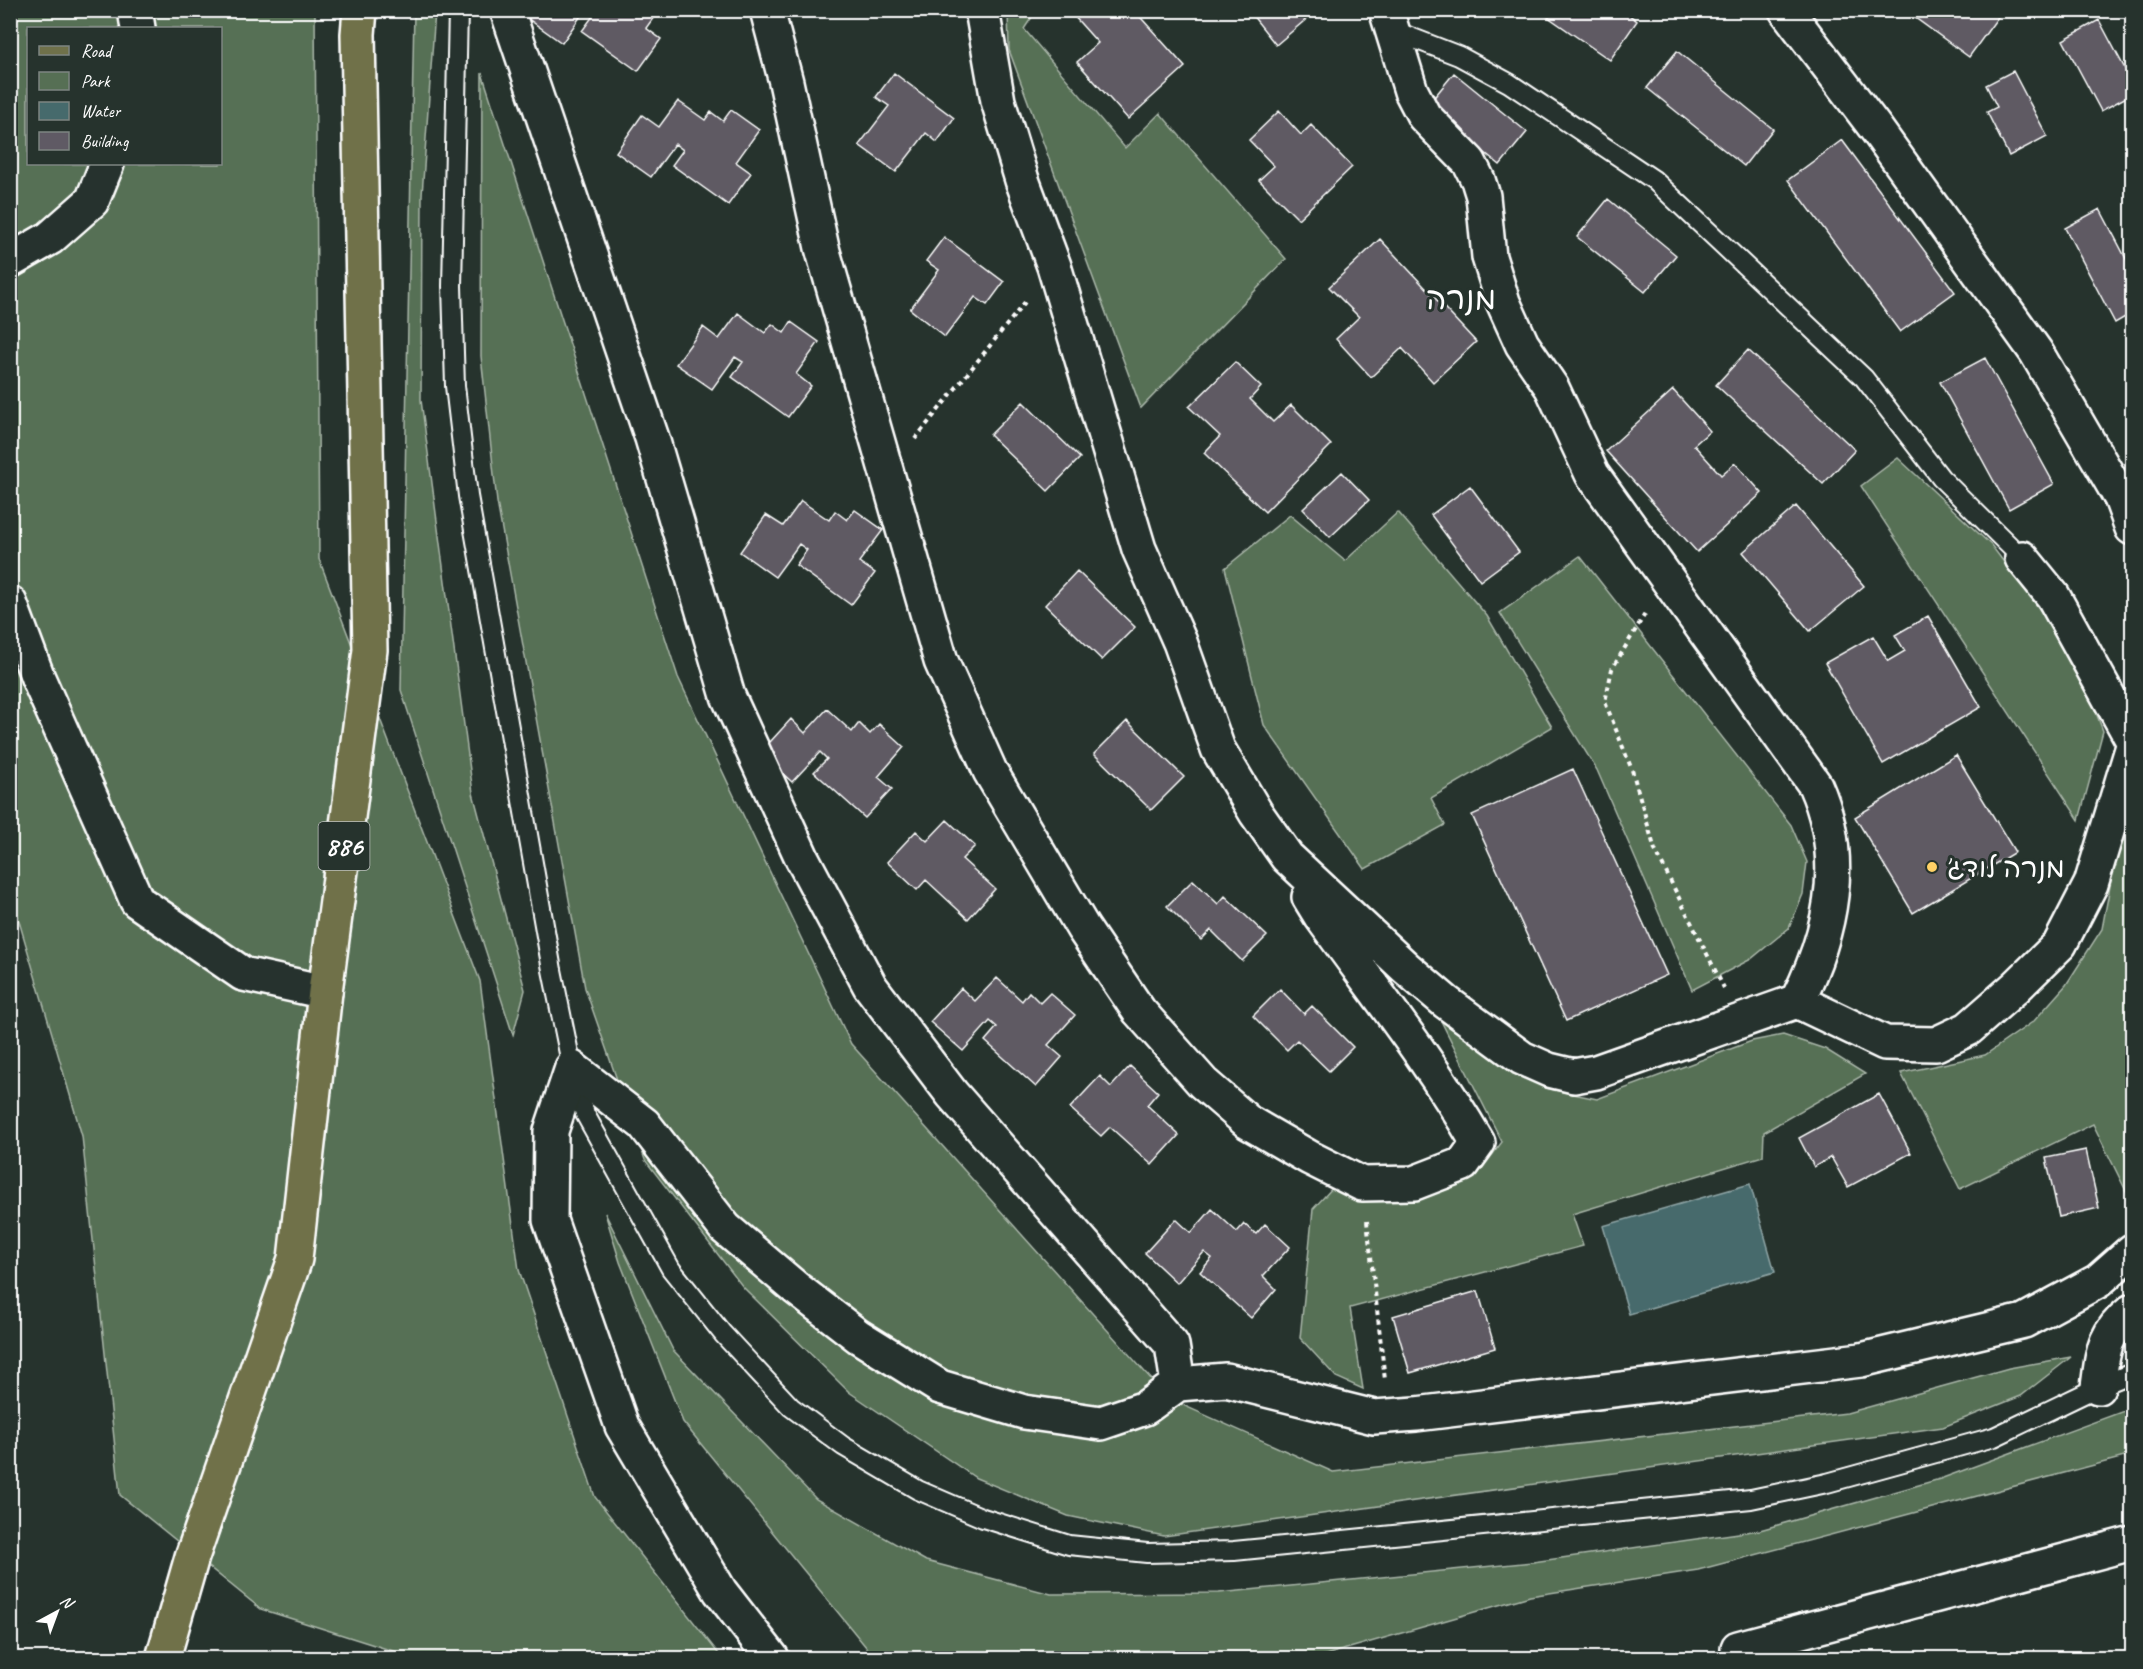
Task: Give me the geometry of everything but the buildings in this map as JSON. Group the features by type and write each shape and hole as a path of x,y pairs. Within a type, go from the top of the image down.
{"main road":[{"name":"886","path":"163,1659 192,1557 296,1259 325,992 370,650 358,34 360,10"}],"street":[{"path":"135,10 138,27"},
{"path":"507,10 652,438 728,696 802,858 870,986 952,1094 1172,1345 1178,1384"},
{"path":"767,10 786,82 822,248 941,661 990,771 1083,928 1139,1011 1203,1083 1248,1122 1310,1158 1362,1184 1414,1183 1444,1173 1463,1164 1478,1143 1428,1062 1320,915 1287,857 1256,813 1218,749 1180,642 1139,549 1054,266 1022,180 999,102 982,10"},
{"path":"1786,10 1877,130 2036,352 2121,498 2133,528"},
{"path":"1287,857 1354,922 1446,1002 1522,1058 1549,1070 1574,1076 1596,1072 1797,1001 1814,967 1826,929 1834,886 1831,843 1825,807 1815,785 1592,474 1552,388 1522,345 1494,279 1489,257 1483,196 1478,180 1469,162 1424,116 1411,91 1389,20"},
{"path":"10,261 50,238 92,201 107,165"},
{"path":"2022,558 2054,596 2133,739"},
{"path":"10,603 38,678 137,902 243,974 325,992"},
{"path":"1797,1001 1885,1043 1936,1044 1968,1029 2060,944 2091,884 2133,749"},
{"path":"772,1659 720,1591 622,1426 550,1220 551,1131 572,1068 644,1124 725,1228 797,1289 858,1336 940,1387 1024,1412 1101,1423 1145,1408 1178,1384 1226,1380 1374,1417 1861,1360 2024,1321 2098,1281 2133,1251"},
{"path":"2098,1386 2104,1344 2117,1323 2133,1311"},
{"path":"1730,1653 2133,1544"},
{"path":"1730,1653 1772,1659"}],"lane":[{"path":"458,10 452,286 455,386 468,496 572,1068 585,1114 671,1269 723,1334 791,1407 843,1446 918,1490 983,1518 1069,1545 1146,1553 1234,1551 1751,1498 1827,1483 1994,1437 2098,1386 2133,1373"},
{"path":"1389,20 1509,83 1654,180 1864,378 1941,478 2022,558"}],"path":[{"path":"887,474 1054,266"},
{"path":"1666,580 1612,669 1605,702 1632,770 1655,850 1741,1022"},
{"path":"1362,1184 1389,1416"}],"green space":[{"path":"11,11 315,11 319,559 480,981 519,1270 595,1497 722,1658 415,1658 261,1609 120,1495 82,1136 11,894"},
{"path":"414,11 435,11 422,195 421,400 473,793 525,990 513,1035 401,690"},
{"path":"1008,11 1036,11 1024,29 1125,148 1160,113 1286,259 1141,408 1009,50"},
{"path":"482,73 678,677 851,1044 1169,1399 1333,1472 1847,1413 2009,1368 2071,1357 2021,1396 1943,1427 1164,1536 1068,1516 976,1478 849,1392 743,1287 645,1160 585,988 497,502 481,356"},
{"path":"1898,458 1991,545 2062,639 2087,689 2103,731 2079,820 1861,486"},
{"path":"1398,512 1487,616 1552,727 1431,798 1445,825 1365,869 1264,725 1225,568 1290,515 1345,561"},
{"path":"1580,556 1791,825 1807,862 1803,894 1789,928 1751,959 1692,990 1597,770 1500,613"},
{"path":"2132,809 2132,1203 2093,1124 1960,1189 1901,1073 1985,1055 2034,1021 2066,985 2102,929 2123,817"},
{"path":"1431,1001 1504,1065 1545,1088 1597,1099 1752,1041 1783,1035 1825,1049 1865,1074 1764,1132 1763,1156 1572,1214 1583,1246 1350,1308 1363,1389 1336,1377 1300,1338 1313,1209 1336,1184 1434,1191 1475,1178 1502,1142"},
{"path":"605,1213 673,1350 816,1499 926,1561 1051,1594 1219,1593 1533,1562 1760,1530 1940,1479 2132,1408 2132,1455 1698,1570 1530,1596 1315,1658 875,1658 683,1422 620,1262"}],"water":[{"path":"1750,1184 1775,1272 1629,1314 1603,1226"}],"place":[{"name":"'מנרה לודג","path":"1932,867"}],"district":[{"name":"מנרה","path":"1461,298"}]}
